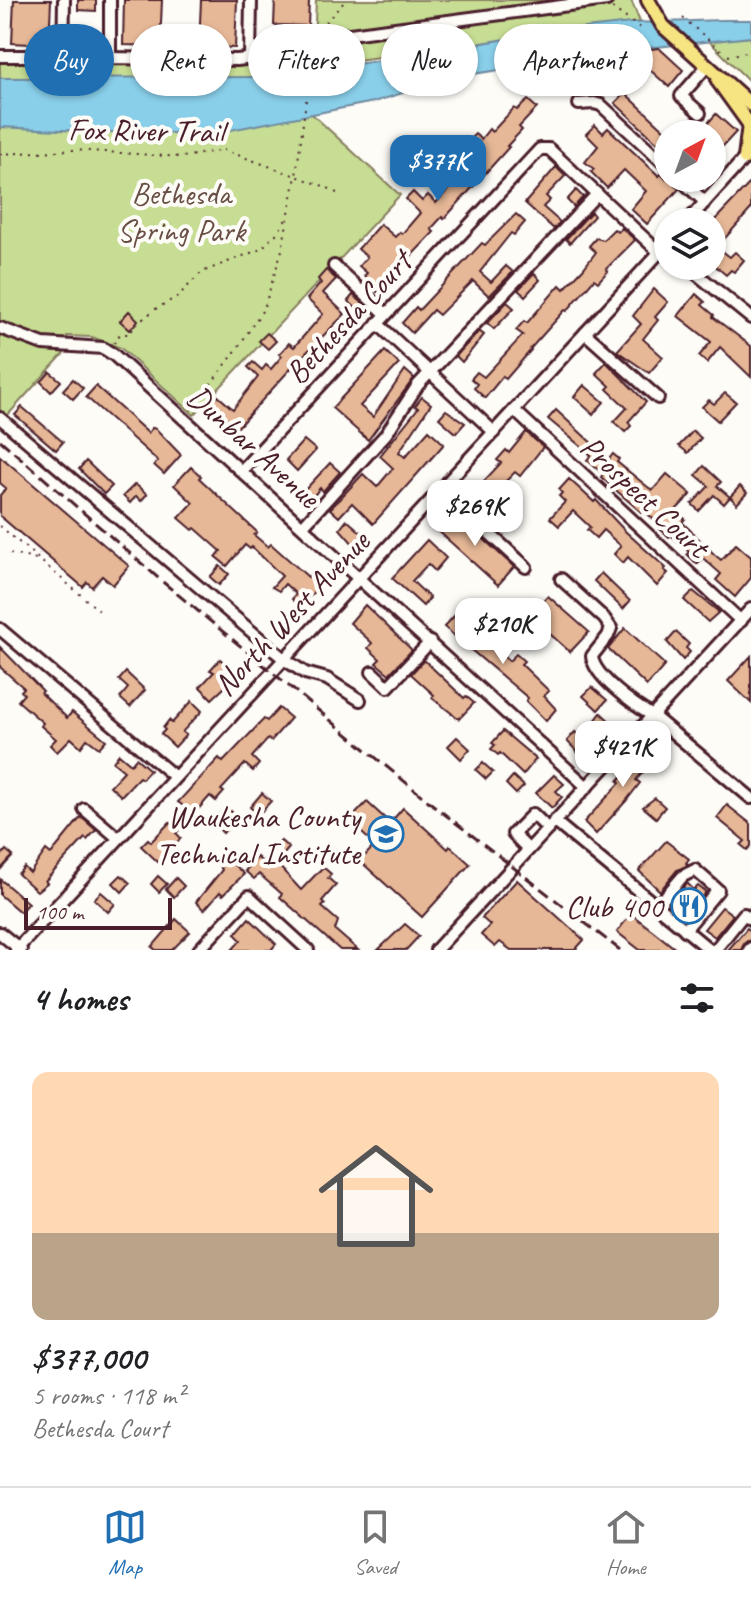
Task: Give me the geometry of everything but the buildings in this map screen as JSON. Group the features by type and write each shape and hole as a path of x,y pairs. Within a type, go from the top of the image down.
{"main road":[{"path":"648,0 658,20 751,105"},
{"path":"707,66 749,124 748,154"}],"street":[{"path":"64,0 64,24"},
{"path":"110,0 110,24"},
{"path":"251,0 251,24"},
{"path":"365,32 605,0"},
{"path":"0,56 24,56"},
{"path":"114,58 248,59"},
{"path":"700,113 681,96 707,66"},
{"path":"579,104 601,105 654,154"},
{"name":"Bethesda Court","path":"242,470 540,149 549,149 597,194"},
{"path":"700,208 748,154"},
{"path":"694,192 705,202"},
{"path":"303,526 386,434 418,385 597,194 654,239"},
{"name":"North West Avenue","path":"18,949 654,260"},
{"path":"334,266 386,314"},
{"path":"704,280 751,318"},
{"path":"377,323 494,432"},
{"path":"0,328 43,344 110,351"},
{"path":"585,333 658,398"},
{"name":"Dunbar Avenue","path":"110,351 587,787"},
{"name":"Prospect Court","path":"514,410 741,621"},
{"path":"0,418 284,659 305,673 336,684 360,700"},
{"path":"441,489 526,567"},
{"path":"561,579 611,628 592,656 594,667 637,707 653,716 751,798"},
{"path":"436,950 751,609"},
{"path":"0,629 175,777"},
{"path":"372,672 388,687 430,642"},
{"path":"84,809 118,838"},
{"path":"528,849 513,834 533,814 712,950 744,914 751,919"},
{"path":"657,906 683,876 695,870 718,890 685,930"},
{"path":"199,950 249,896 308,950"},
{"path":"0,933 18,949"}],"path":[{"path":"322,24 346,0"},
{"path":"605,0 633,24"},
{"path":"683,18 722,51"},
{"path":"728,56 751,51"},
{"path":"185,417 233,355 264,308 289,215 306,96"},
{"name":"Fox River Trail","path":"0,154 74,150 183,157 224,150 340,195"},
{"path":"110,351 120,334 129,334 148,315 177,297 202,272 261,249 289,215"},
{"path":"0,526 103,614"},
{"path":"10,554 37,558"},
{"path":"37,558 40,554"}],"green space":[{"name":"Bethesda Spring Park","path":"316,0 631,0 640,22 494,24 494,42 478,44 478,24 381,24 381,57 365,59 365,24 315,24"},
{"path":"751,37 751,83 710,42"},
{"name":"Bethesda Spring Park","path":"0,60 24,60 24,96 114,96 114,62 130,62 130,96 232,96 232,62 248,62 248,96 312,96 312,114 400,195 194,415 121,348 92,337 67,336 67,350 6,417 0,411"}],"water":[{"path":"751,20 751,37 653,47 653,24 622,24"},
{"path":"494,41 494,71 478,73 478,44"},
{"path":"381,60 381,96 393,96 190,138 173,133 107,132 92,127 80,131 0,127 0,78 24,78 24,96 114,96 114,78 130,78 130,96 232,96 232,77 248,77 248,96 365,96 365,63"}],"railway":[{"path":"0,440 164,583 438,809 620,950"}],"place":[{"name":"Waukesha County Technical Institute","path":"386,834"},
{"name":"Club 400","path":"689,906"}]}
